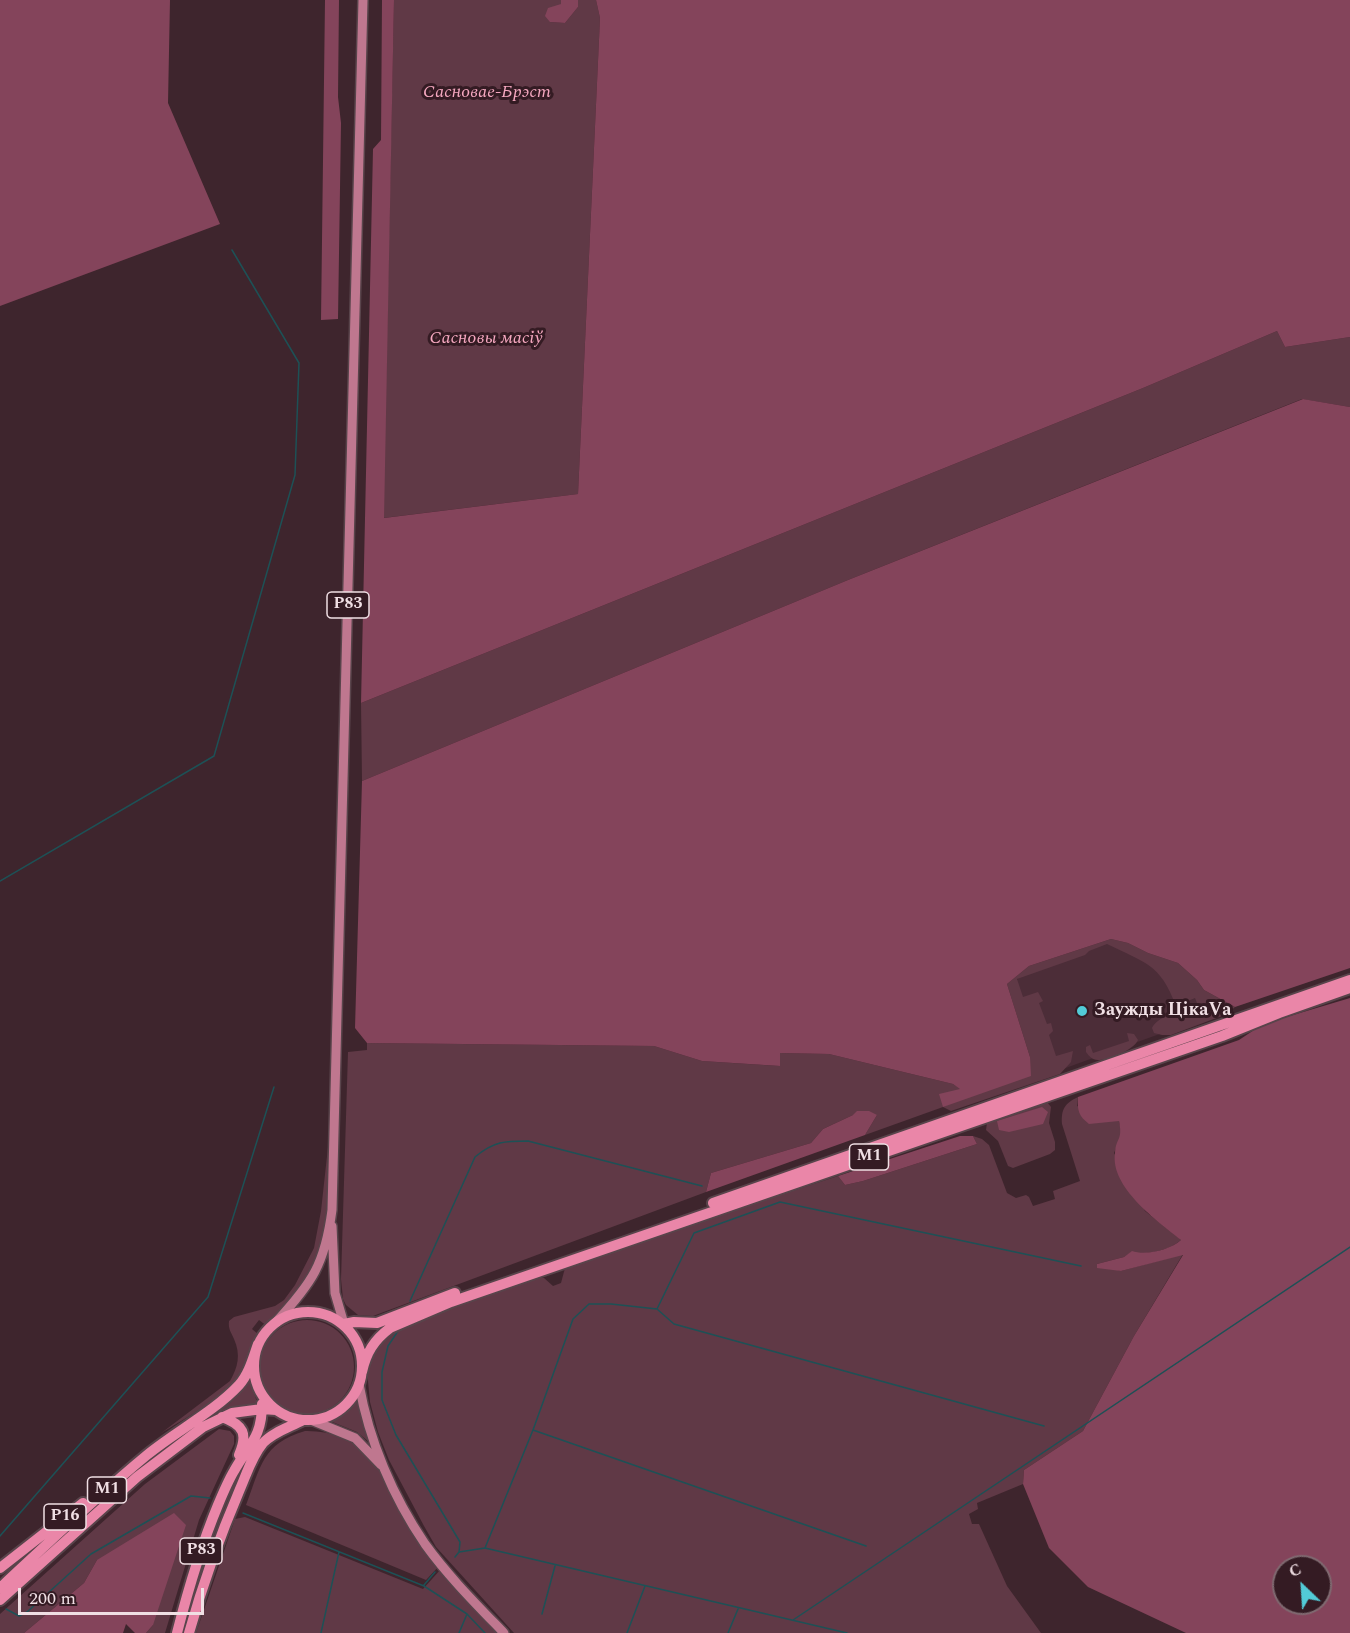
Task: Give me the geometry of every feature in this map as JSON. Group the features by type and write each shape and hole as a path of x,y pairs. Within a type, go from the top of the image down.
{"highway":[{"name":"М1","path":"344,1324 377,1323 471,1288 1350,981"},
{"name":"М1","path":"0,1600 137,1477 196,1431 222,1417 240,1412 276,1410 294,1418 307,1420 329,1416 344,1407 351,1400 359,1384 370,1348 382,1333 390,1328 451,1302 1149,1062 1350,988"},
{"path":"1149,1062 1152,1049"},
{"name":"М1","path":"0,1588 132,1468 240,1384 249,1370 258,1344 276,1322 290,1314 306,1311 330,1316 344,1324 358,1342 362,1357 362,1372"},
{"name":"М1","path":"258,1344 254,1357 254,1370 262,1395 276,1410"},
{"name":"Р83","path":"233,1472 254,1442 260,1429 262,1395"},
{"name":"Р83","path":"177,1633 191,1580 245,1438 237,1424 222,1417"},
{"name":"Р83","path":"189,1633 211,1562 254,1457 264,1442 273,1435 307,1420"},
{"name":"Р16","path":"0,1568 132,1468"}],"main road":[{"name":"Р83","path":"344,1324 334,1287 331,1214 363,0"},
{"name":"Р83","path":"276,1322 299,1297 319,1266 331,1214"},
{"path":"359,1384 383,1467 426,1545 504,1633"},
{"path":"307,1420 355,1438 383,1467"}],"shaded area":[{"path":"0,0 170,0 168,103 220,224 0,306"},
{"path":"325,0 339,0 338,97 341,123 338,319 321,320"},
{"path":"382,0 394,0 384,518 578,494 600,18 596,0 1350,0 1350,337 1285,347 1277,331 1143,388 361,703 373,149 381,140"},
{"path":"561,0 578,0 578,7 565,23 550,22 545,16 548,8 561,4"},
{"path":"1303,399 1350,407 1350,968 1235,1007 1204,990 1197,980 1178,963 1148,953 1128,943 1111,939 1029,966 1007,984 1030,1057 1031,1076 943,1107 939,1094 960,1089 953,1084 829,1054 780,1053 780,1066 702,1061 654,1046 367,1043 355,1028 362,781 848,580"},
{"path":"1110,941 1226,1010 1049,1074 1012,985 1024,972"},
{"path":"1350,998 1350,1633 1186,1633 1088,1587 1049,1548 1023,1484 1024,1470 1083,1431 1134,1336 1183,1255 1121,1271 1097,1268 1097,1264 1124,1257 1132,1251 1144,1253 1157,1251 1171,1247 1181,1240 1137,1202 1120,1178 1115,1166 1115,1153 1120,1136 1119,1121 1089,1124 1079,1113 1078,1097 1239,1040 1263,1024"},
{"path":"1042,1107 1048,1112 1043,1124 1009,1132 999,1130 997,1121"},
{"path":"857,1111 869,1111 877,1115 865,1135 706,1192 711,1173 811,1143 823,1129"},
{"path":"960,1136 973,1136 977,1144 863,1181 845,1185 838,1176"},
{"path":"174,1513 186,1525 153,1625 146,1633 135,1633 126,1624 123,1633 24,1633 84,1583 97,1560"}],"green space":[{"name":"Сасновы масіў","path":"394,0 561,0 550,22 565,23 578,7 578,0 596,0 600,18 578,494 383,518"},
{"path":"1277,331 1285,347 1350,337 1350,407 1302,399 848,580 362,781 361,703 1143,388"},
{"path":"1111,939 1128,943 1148,953 1178,963 1197,980 1204,990 1235,1007 1227,1014 1171,1035 1154,1033 1152,1028 1163,1018 1199,1008 1195,998 1176,1006 1157,972 1150,966 1107,944 1085,955 1017,979 1023,997 1038,992 1043,1001 1039,1003 1047,1024 1051,1023 1053,1031 1049,1035 1056,1056 1073,1051 1071,1062 1060,1074 951,1111 943,1107 1030,1057 1007,984 1029,966"},
{"path":"1127,1033 1134,1034 1138,1040 1136,1044 1121,1054 1098,1060 1092,1059 1086,1052 1086,1047 1090,1045 1093,1053 1129,1041"},
{"path":"367,1043 654,1046 702,1061 779,1066 780,1053 829,1054 953,1084 961,1089 943,1107 865,1135 877,1115 853,1115 823,1129 811,1143 711,1173 706,1192 373,1316 358,1315 346,1305 343,1299 341,1279 348,1052 367,1050"},
{"path":"1078,1097 1077,1106 1119,1121 1122,1134 1114,1153 1145,1211 1181,1240 1171,1247 1157,1251 1132,1252 1124,1257 1097,1264 1121,1271 1183,1254 1134,1336 1083,1431 1024,1470 1023,1484 977,1503 978,1509 969,1514 972,1524 979,1524 1007,1586 1041,1633 514,1633 436,1547 389,1460 370,1402 367,1371 369,1359 382,1338 410,1322 537,1278 544,1278 553,1286 561,1283 565,1268 570,1264 838,1176 845,1185 863,1181 977,1144 973,1136 989,1145 1007,1193 1016,1198 1026,1195 1033,1206 1055,1199 1053,1191 1080,1181 1062,1124 1063,1110"},
{"path":"1047,1102 1051,1107 1049,1123 1055,1150 1013,1168 1008,1166 998,1141 986,1130 987,1123"},
{"path":"328,1147 324,1232 320,1249 306,1279 293,1298 267,1326 259,1320 252,1329 259,1335 248,1366 240,1379 219,1396 160,1434 230,1381 237,1366 238,1356 229,1321 234,1317 275,1306 284,1300 295,1285 314,1248 321,1211"},
{"path":"307,1320 325,1324 340,1334 350,1349 354,1367 350,1385 340,1400 325,1410 307,1414 289,1410 274,1400 264,1385 260,1367 264,1349 274,1334 289,1324"},
{"path":"248,1375 258,1405 215,1415 245,1387 246,1385 243,1384"},
{"path":"360,1395 375,1447 357,1432 330,1421 351,1409"},
{"path":"219,1429 230,1431 234,1436 234,1444 199,1520 165,1633 146,1633 153,1625 97,1560 84,1583 24,1633 0,1633 0,1614 145,1484"},
{"path":"305,1431 338,1436 352,1443 373,1462 439,1566 426,1580 246,1505 260,1468 271,1450 291,1436"},
{"path":"245,1517 423,1589 441,1569 497,1633 196,1633 235,1519"}],"waterway":[{"path":"0,881 214,756 295,475 299,363 232,250"},
{"path":"0,1536 208,1297 274,1087"},
{"path":"410,1301 475,1157 494,1145 528,1141 702,1186"},
{"path":"485,1548 533,1430 573,1319 589,1304 657,1309 694,1233 780,1202 1081,1266"},
{"path":"793,1620 1350,1247"},
{"path":"657,1309 674,1324 1044,1426"},
{"path":"398,1331 388,1346 382,1372 382,1400 396,1435 460,1542 459,1552"},
{"path":"533,1430 866,1546"},
{"path":"6,1609 19,1616 27,1612 91,1554 191,1496 210,1498"},
{"path":"243,1513 424,1586 467,1614 485,1633"},
{"path":"455,1557 459,1552 485,1548 847,1633"},
{"path":"321,1633 339,1552"},
{"path":"542,1614 555,1566"},
{"path":"424,1585 435,1572"},
{"path":"627,1633 645,1586"},
{"path":"728,1633 738,1609"},
{"path":"459,1633 467,1614"}],"place":[{"name":"Заужды ЦікаVа","path":"1082,1011"}],"park label":[{"name":"Сасновае-Брэст","path":"487,93"}]}
